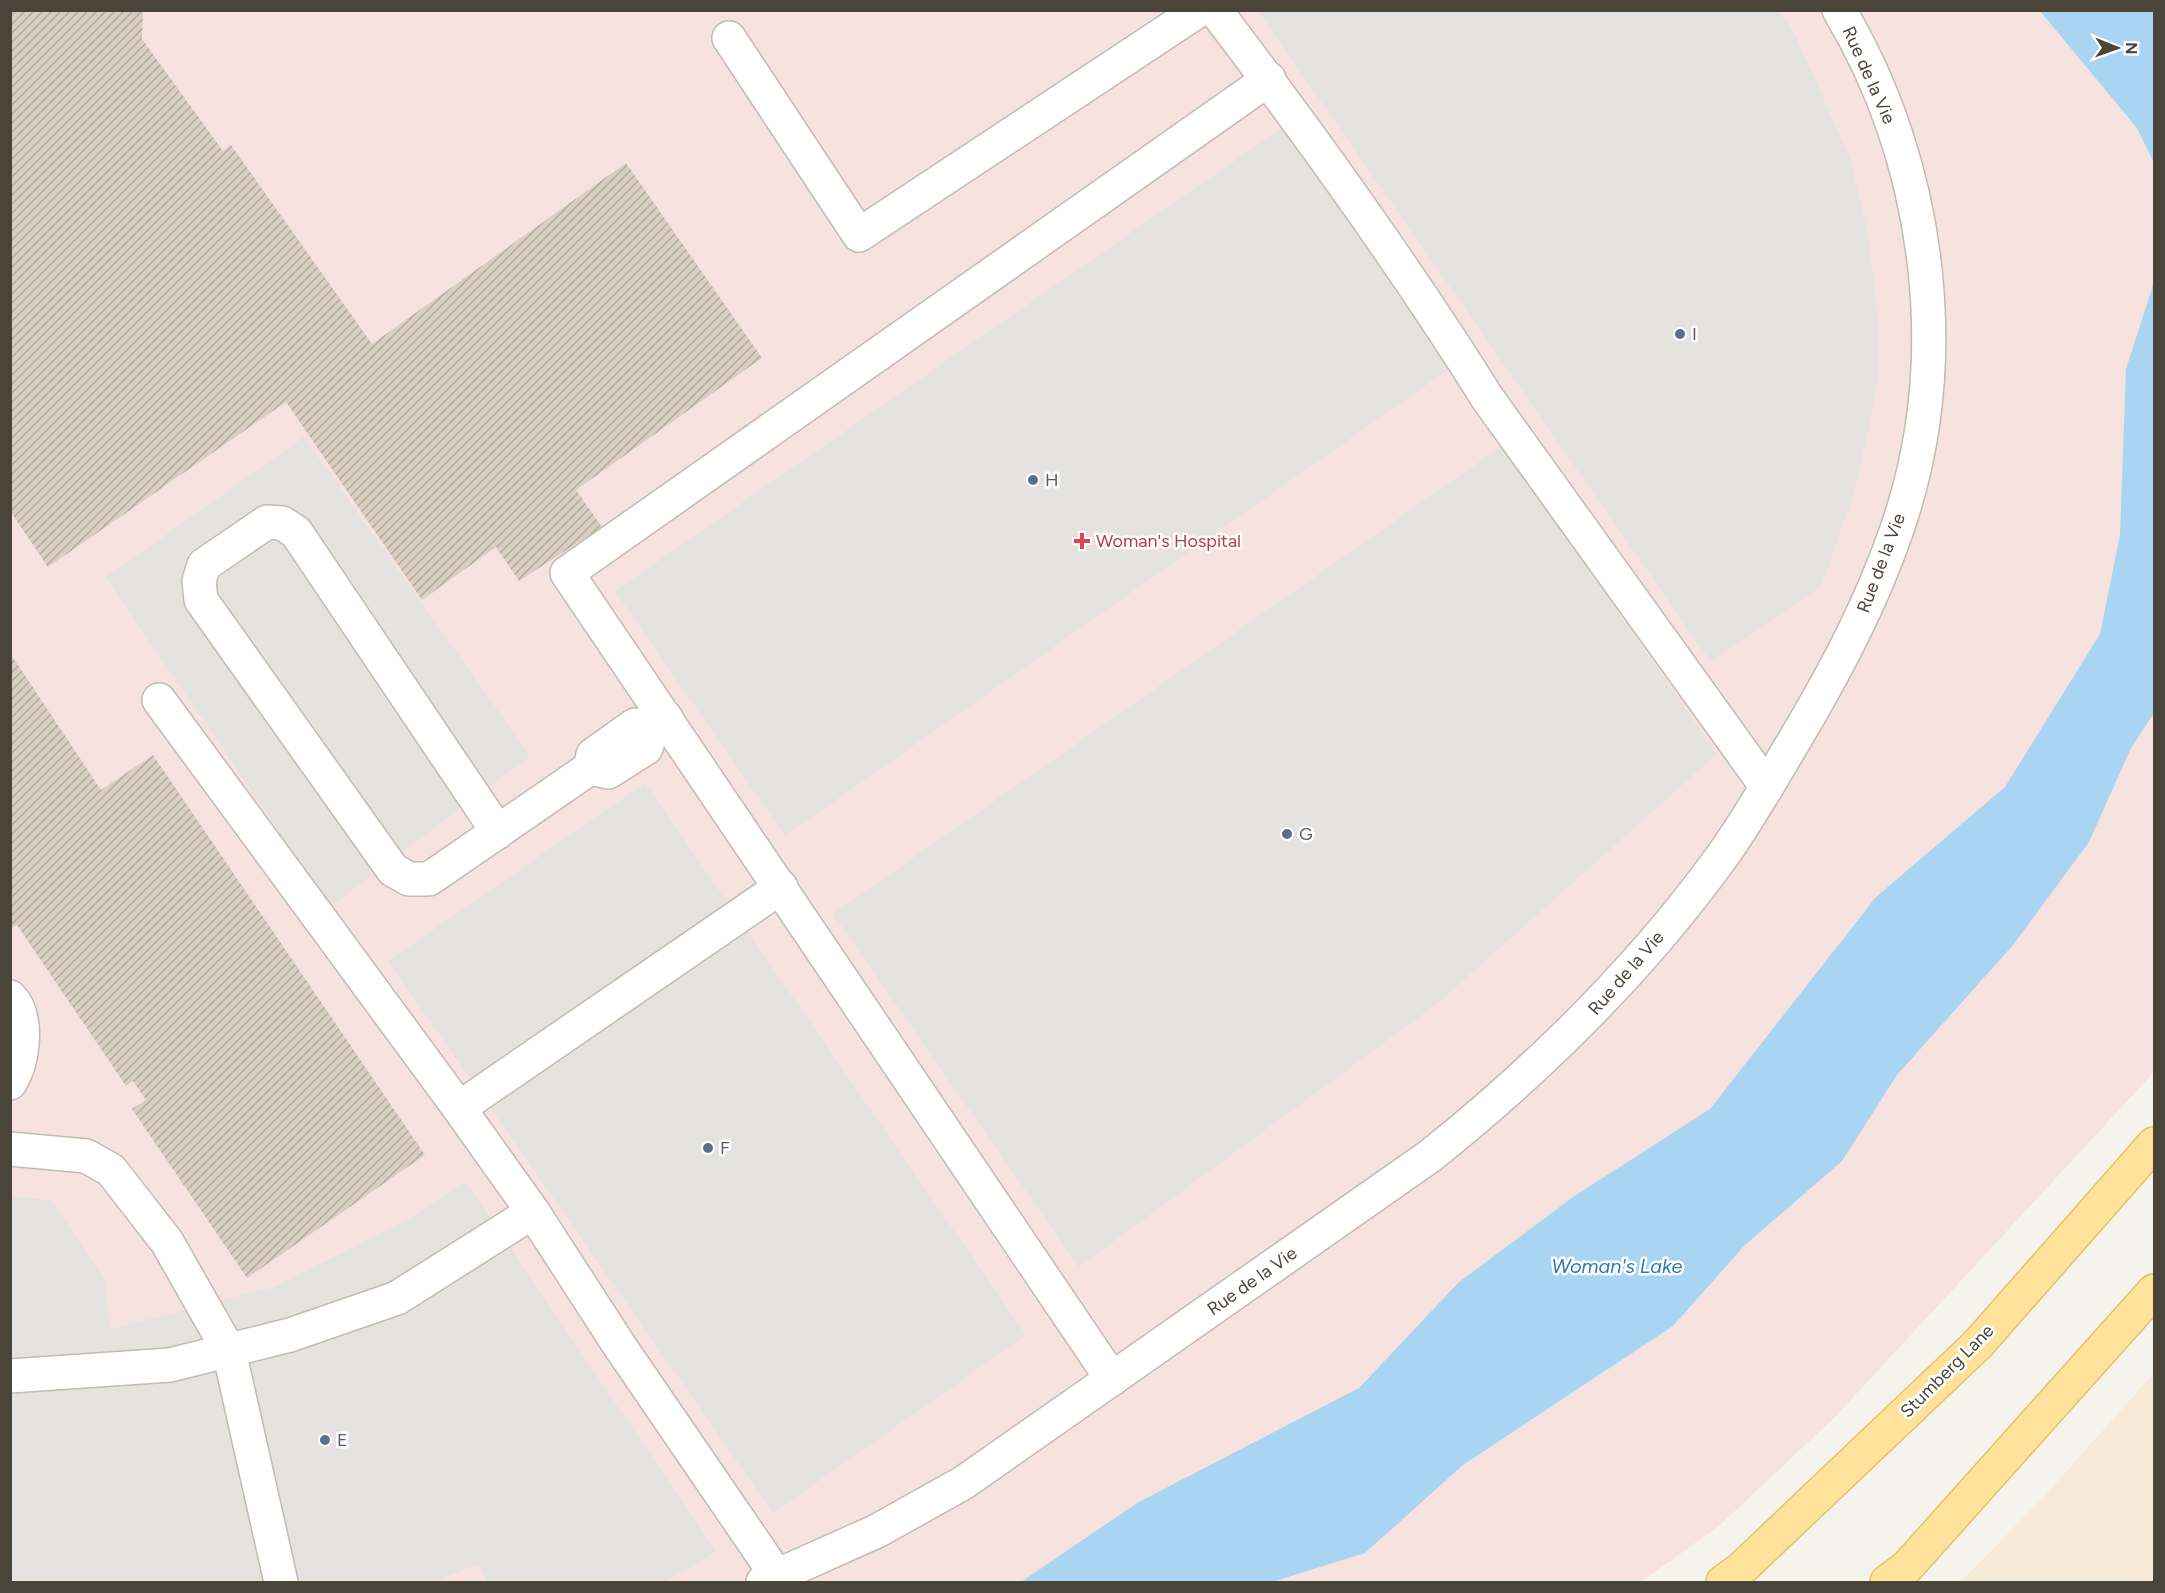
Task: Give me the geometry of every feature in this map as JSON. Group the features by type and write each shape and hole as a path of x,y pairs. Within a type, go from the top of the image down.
{"main road":[{"name":"Stumberg Lane","path":"1723,1582 1741,1569 1978,1344 2154,1144"},
{"path":"1887,1582 1907,1567 2154,1291"}],"street":[{"path":"729,38 859,235 1199,10"},
{"path":"1215,10 1269,80 1433,314 1488,399 1767,787"},
{"name":"Rue de la Vie","path":"770,1579 877,1531 963,1482 1430,1156 1590,1015 1683,908 1724,855 1841,661 1879,578 1897,529 1911,478 1928,372 1924,253 1910,185 1894,129 1873,78 1839,10"},
{"path":"1112,1379 781,887 659,723 567,573 1269,80"},
{"path":"498,832 296,532 282,523 267,522 204,565 199,581 201,600 393,870 409,879 429,879 498,832 590,768 608,772 646,748 659,723"},
{"path":"159,700 533,1212 770,1579"},
{"path":"459,1108 781,887"},
{"path":"10,997 20,1018 22,1045 18,1071 10,1083"},
{"path":"23,1150 86,1156 111,1170 167,1242 229,1350 281,1582"},
{"path":"10,1376 170,1365 290,1335 397,1298 533,1212"}],"shaded area":[{"name":"Woman's Hospital","path":"11,11 2154,11 2154,1072 1835,1417 1720,1525 1641,1582 11,1582"},
{"name":"I","path":"1258,11 1779,11 1794,32 1851,161 1867,230 1876,298 1879,369 1870,424 1853,496 1821,587 1711,662"},
{"name":"H","path":"1283,127 1449,369 785,836 615,591"},
{"path":"304,437 530,756 330,907 106,577"},
{"name":"G","path":"1502,446 1717,754 1438,1003 1079,1267 833,914"},
{"name":"F","path":"645,783 1026,1335 773,1513 388,961"},
{"name":"E","path":"466,1182 716,1552 665,1582 488,1582 479,1564 434,1582 11,1582 10,1197 51,1200 104,1278 110,1329 275,1287 410,1218"},
{"path":"2154,1373 2154,1582 1961,1582 2049,1491"}],"water":[{"path":"2040,11 2154,11 2154,163 2137,128"},
{"name":"Woman's Lake","path":"2154,282 2154,713 2131,748 2089,842 2013,945 1897,1075 1842,1161 1745,1245 1673,1326 1463,1465 1365,1553 1272,1582 1021,1582 1137,1503 1359,1388 1458,1283 1573,1197 1710,1109 1876,897 2005,787 2100,634 2120,535 2126,369"}],"building":[{"path":"10,10 143,10 142,39 223,151 231,145 372,344 626,163 762,358 576,490 602,527 519,581 496,547 422,600 286,402 48,567 10,511"},
{"path":"10,653 101,790 153,755 425,1155 247,1278 132,1109 146,1100 133,1081 126,1086 17,925 10,929"}],"place":[{"name":"I","path":"1680,334"},
{"name":"H","path":"1033,480"},
{"name":"Woman's Hospital","path":"1082,541"},
{"name":"G","path":"1287,834"},
{"name":"F","path":"708,1148"},
{"name":"E","path":"325,1440"}]}
